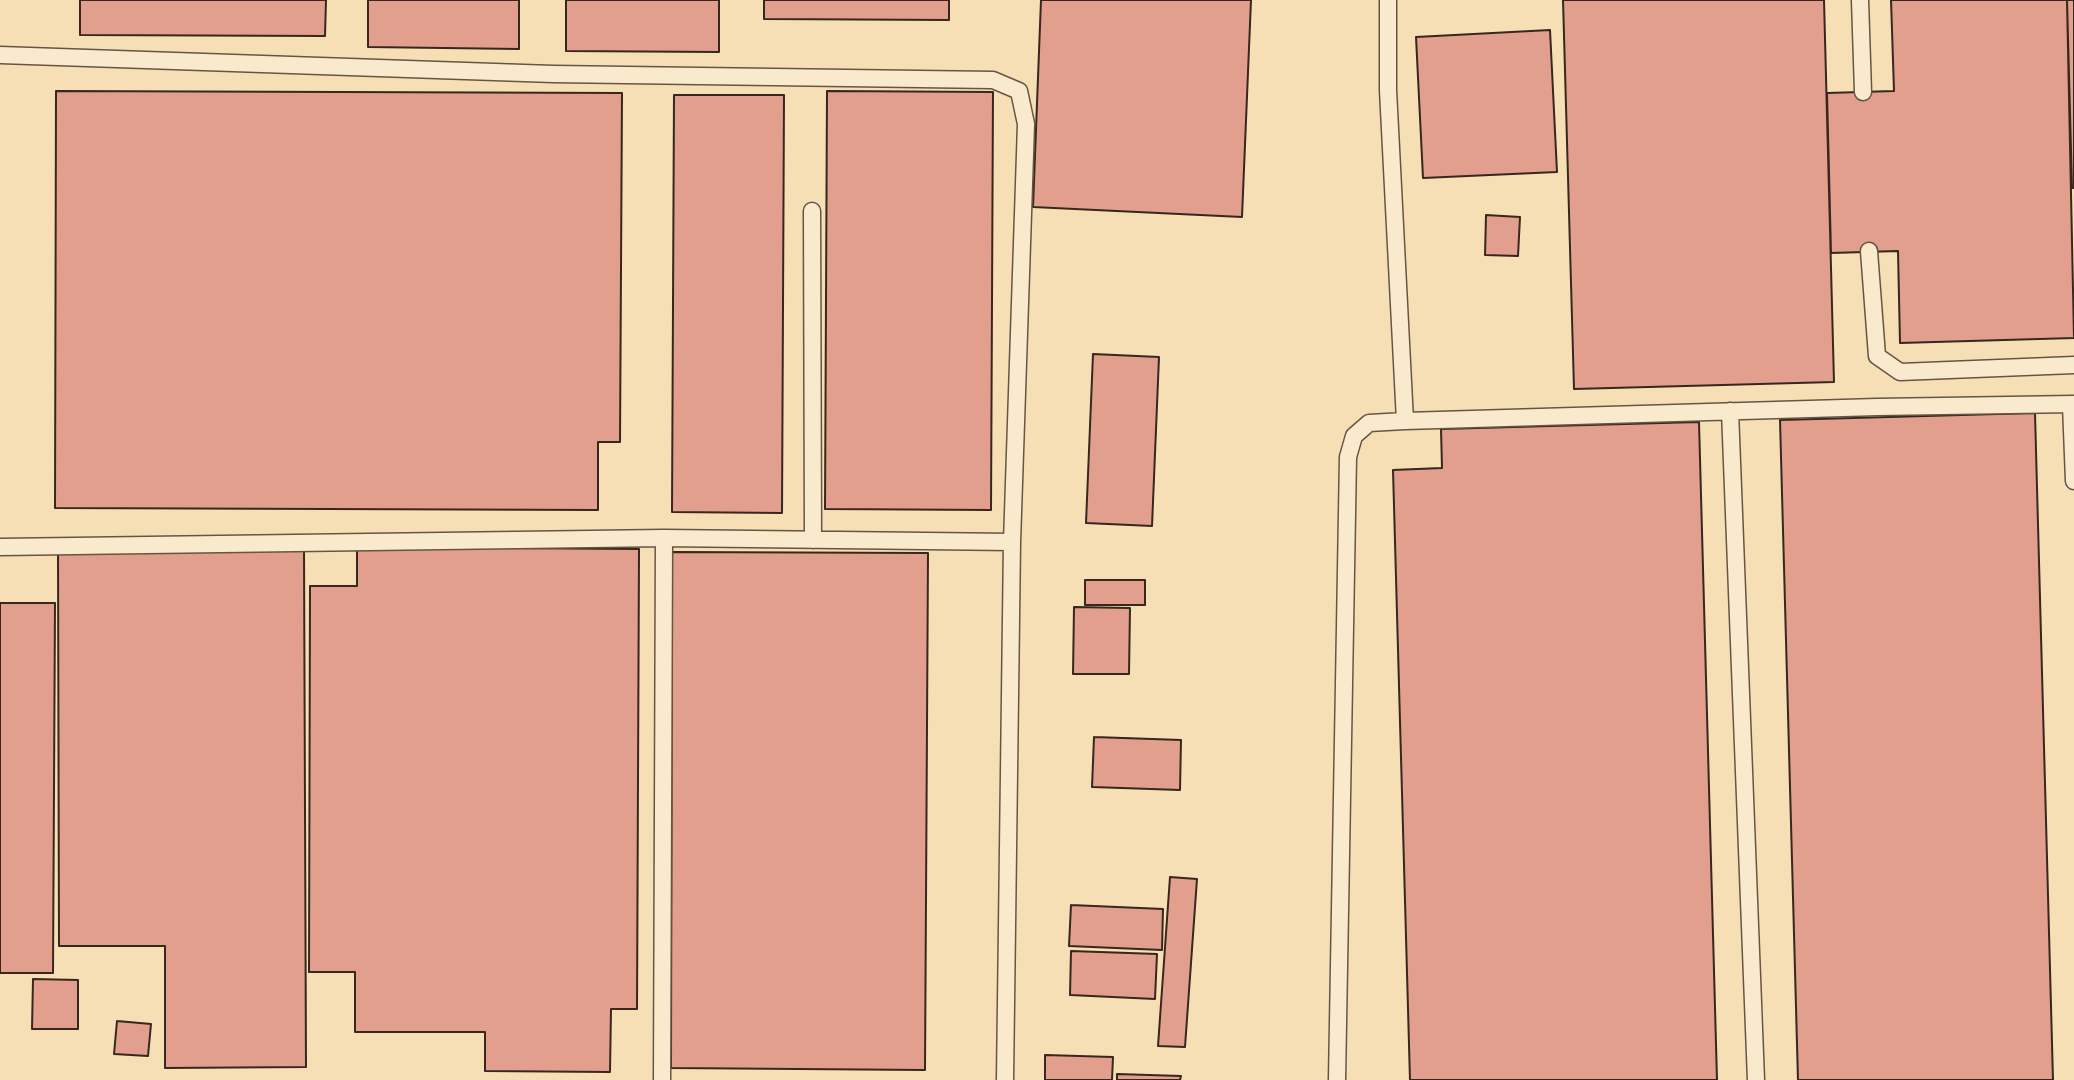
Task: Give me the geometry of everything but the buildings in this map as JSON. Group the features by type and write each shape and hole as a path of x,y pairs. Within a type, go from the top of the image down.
{"lane":[{"path":"1388,0 1388,90 1405,421"},
{"path":"1860,0 1863,92"},
{"path":"0,55 552,74 993,80 1019,91 1026,124 1012,542 1004,1080"},
{"path":"812,211 813,540"},
{"path":"1869,251 1877,356 1900,372 2074,365"},
{"path":"1337,1080 1348,457 1354,436 1370,423 1405,421 1877,407 2073,405 2074,481"},
{"path":"1730,411 1756,1080"},
{"path":"0,547 664,538 1012,542"},
{"path":"662,1080 664,538"}]}
